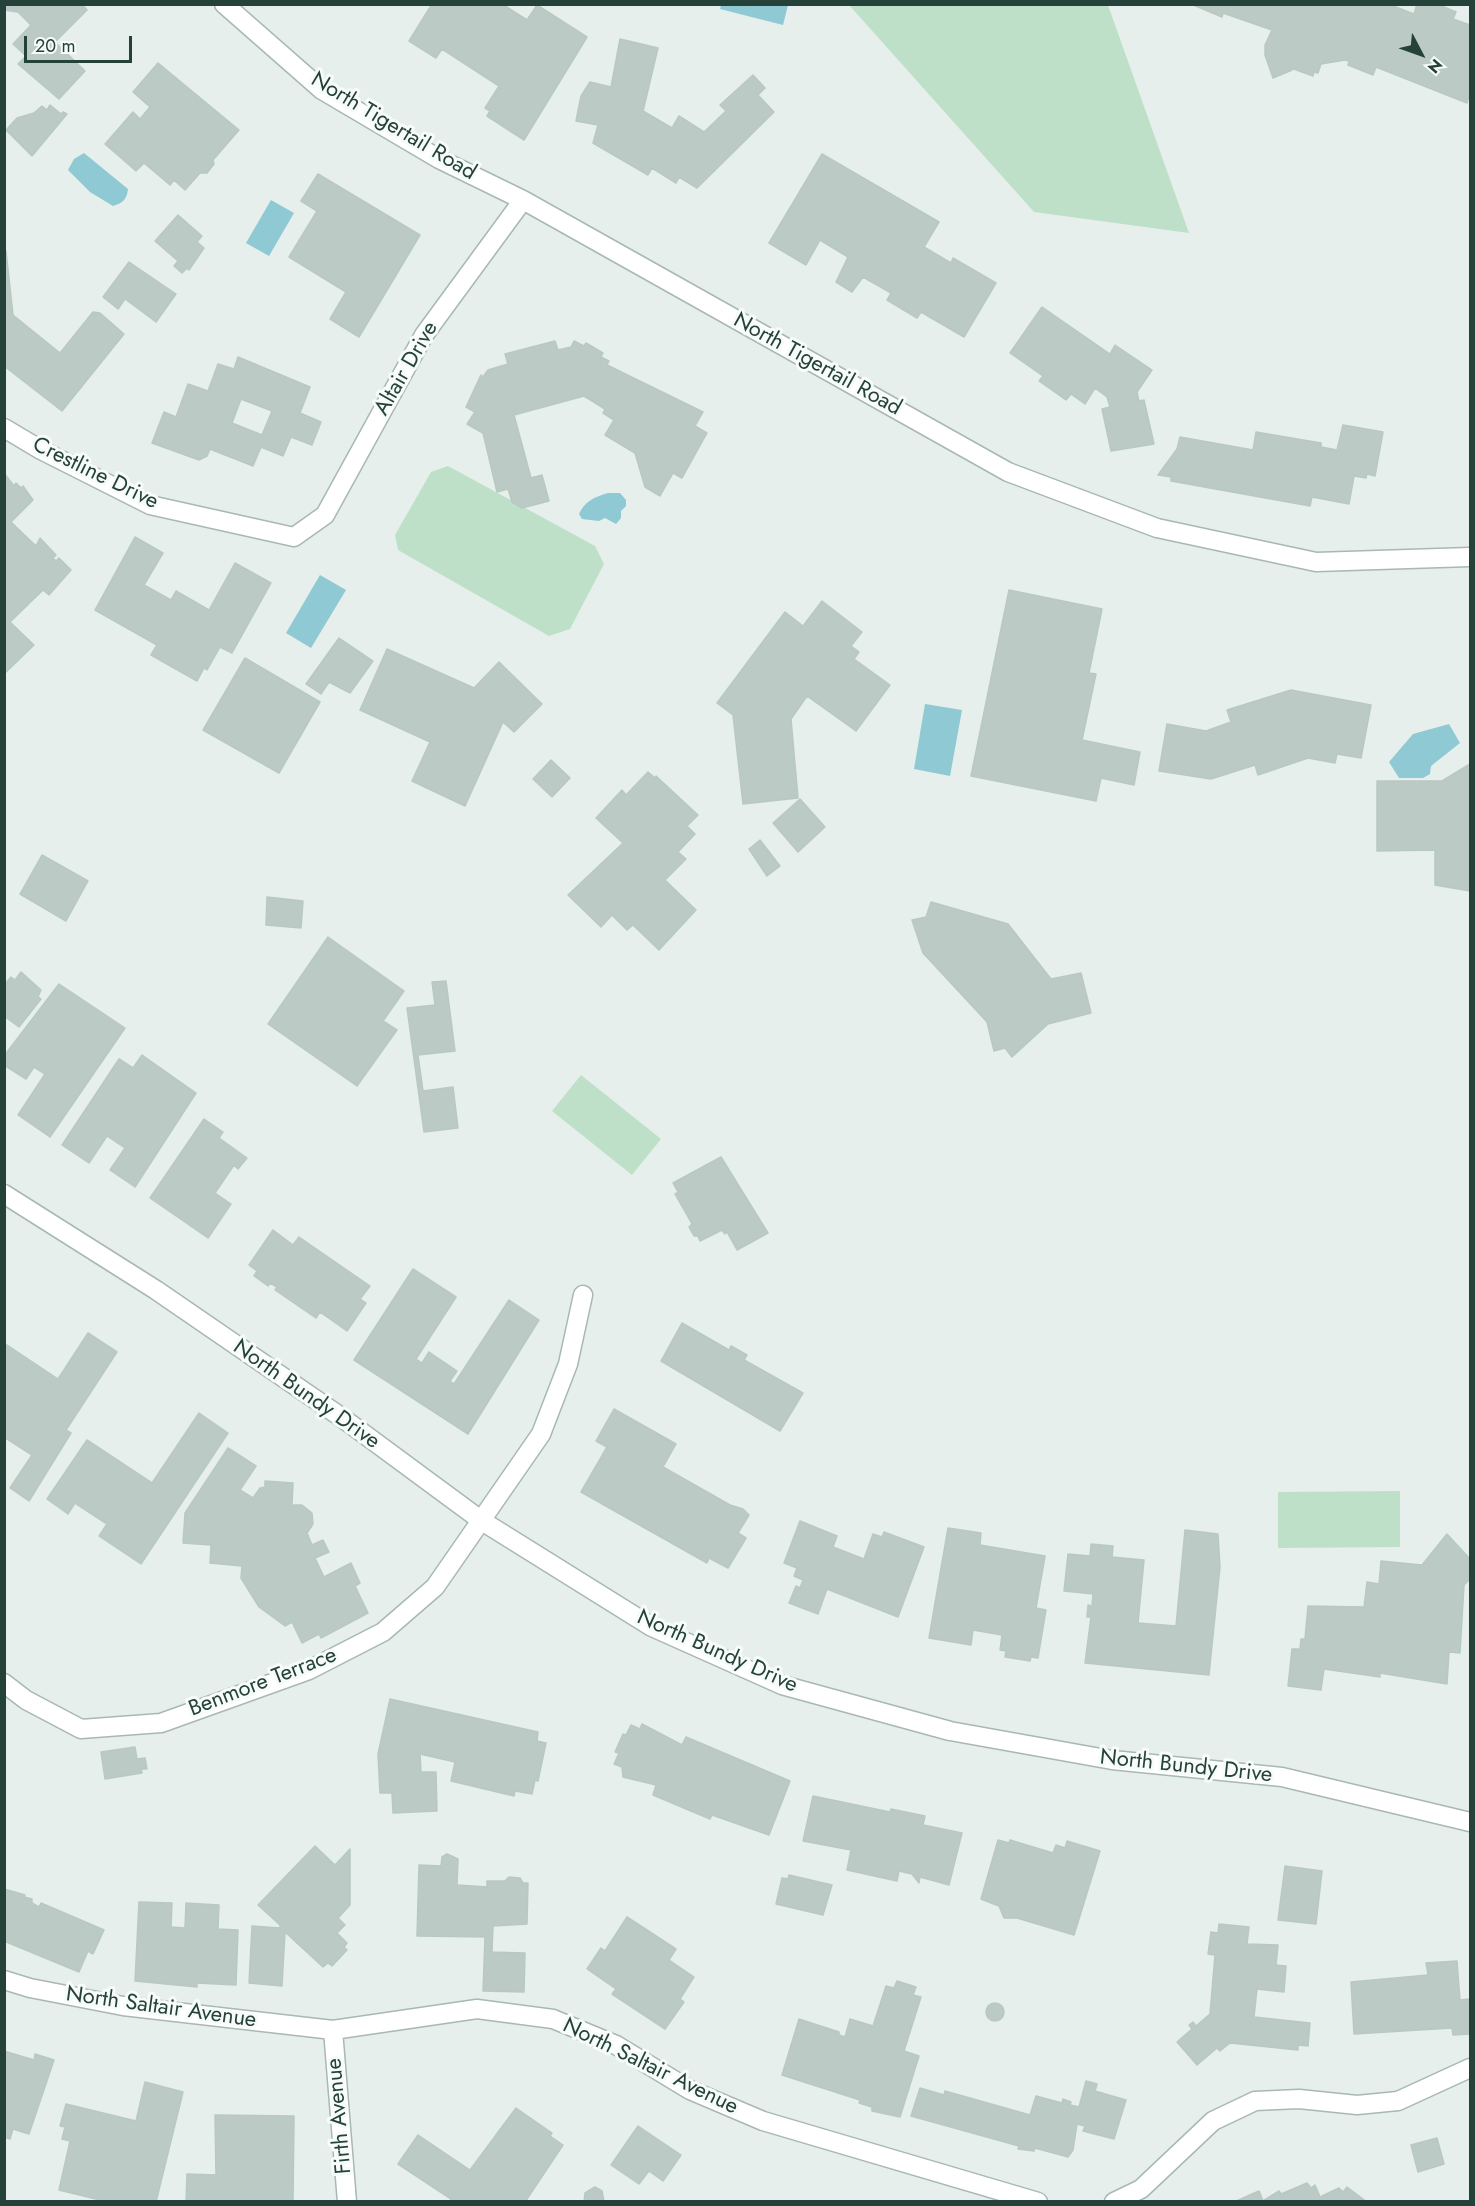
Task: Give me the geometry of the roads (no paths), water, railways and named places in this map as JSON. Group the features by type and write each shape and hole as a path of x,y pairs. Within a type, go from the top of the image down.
{"street":[{"name":"North Tigertail Road","path":"224,4 322,90 439,159 523,200 1008,472 1157,528 1316,562 1470,557"},
{"name":"Altair Drive","path":"294,537 325,515 424,335 523,200"},
{"name":"Crestline Drive","path":"4,428 41,450 150,505 294,537"},
{"name":"North Bundy Drive","path":"4,1194 156,1290 341,1418 482,1521 652,1627 782,1685 950,1731 1112,1760 1282,1777 1470,1822"},
{"name":"Benmore Terrace","path":"4,1683 26,1700 81,1729 161,1723 309,1670 383,1632 435,1587 541,1434 568,1364 583,1295"},
{"name":"North Saltair Avenue","path":"4,1980 30,1988 123,2006 333,2030 477,2009 553,2019 616,2045 690,2090 763,2121 1038,2202"},
{"name":"Firth Avenue","path":"333,2030 347,2202"},
{"path":"1114,2202 1141,2189 1213,2121 1256,2101 1299,2099 1357,2105 1398,2101 1470,2068"}],"water":[{"path":"721,5 788,5 783,25 720,9"},
{"path":"84,153 128,189 122,202 113,206 90,192 68,170 74,159"},
{"path":"271,200 294,213 269,256 246,243"},
{"path":"608,493 620,493 626,500 626,506 621,511 621,518 616,524 605,518 599,521 582,519 579,514 587,503"},
{"path":"320,575 346,590 311,648 286,633"},
{"path":"925,704 962,710 950,776 914,769"},
{"path":"1449,724 1460,743 1431,766 1430,774 1423,778 1399,778 1389,762 1413,734"}]}
